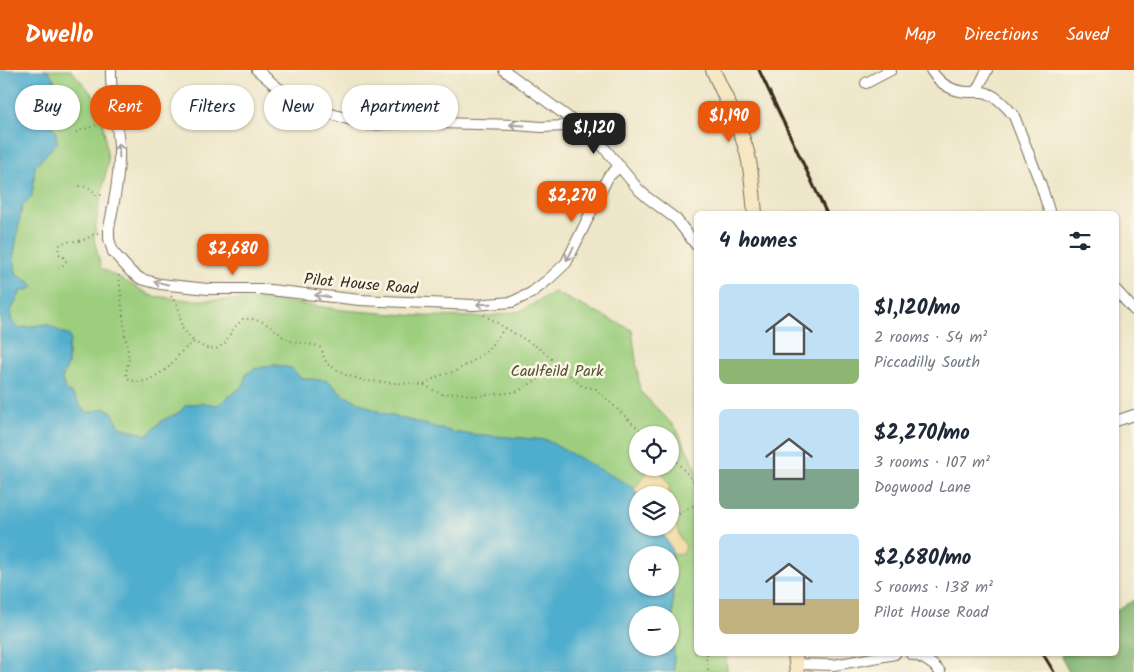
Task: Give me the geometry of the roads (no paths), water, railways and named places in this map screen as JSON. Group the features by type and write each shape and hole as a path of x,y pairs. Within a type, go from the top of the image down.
{"main road":[{"path":"713,70 737,124 746,151 755,211"}],"street":[{"name":"Pilot House Road","path":"111,70 120,162 108,239 113,252 131,272 142,278 168,284 208,289 261,289 360,300 452,304 512,302 531,293 549,280 566,262 608,177 620,166"},
{"path":"257,70 298,101 328,113 369,125 448,123 583,128"},
{"path":"504,70 583,128 601,144 639,190 676,218 694,242"},
{"path":"866,84 891,70"},
{"path":"931,70 944,85 957,91 987,93 998,100 1014,116 1041,184 1049,211"},
{"path":"976,92 987,70"},
{"path":"1119,293 1134,310"},
{"path":"1119,420 1134,415"},
{"path":"796,663 834,665 884,656"},
{"path":"919,656 937,667 940,672"}],"water":[{"path":"0,70 48,70 54,80 54,85 15,85 15,130 54,130 57,143 35,166 32,196 22,206 14,254 16,273 34,286 21,291 11,311 11,320 19,328 47,324 69,335 71,341 68,347 68,364 62,379 66,391 73,394 82,408 89,413 104,408 112,412 120,427 147,435 163,420 180,412 186,405 201,403 218,405 244,385 246,374 254,369 275,365 291,368 301,378 329,381 341,394 382,413 457,433 546,440 631,486 629,486 629,536 664,536 670,546 629,546 629,596 673,596 673,606 629,606 629,656 674,656 674,672 0,672"}],"railway":[{"path":"759,70 826,211"},
{"path":"1044,656 1054,672"}],"park label":[{"name":"Caulfeild Park","path":"557,370"}]}
